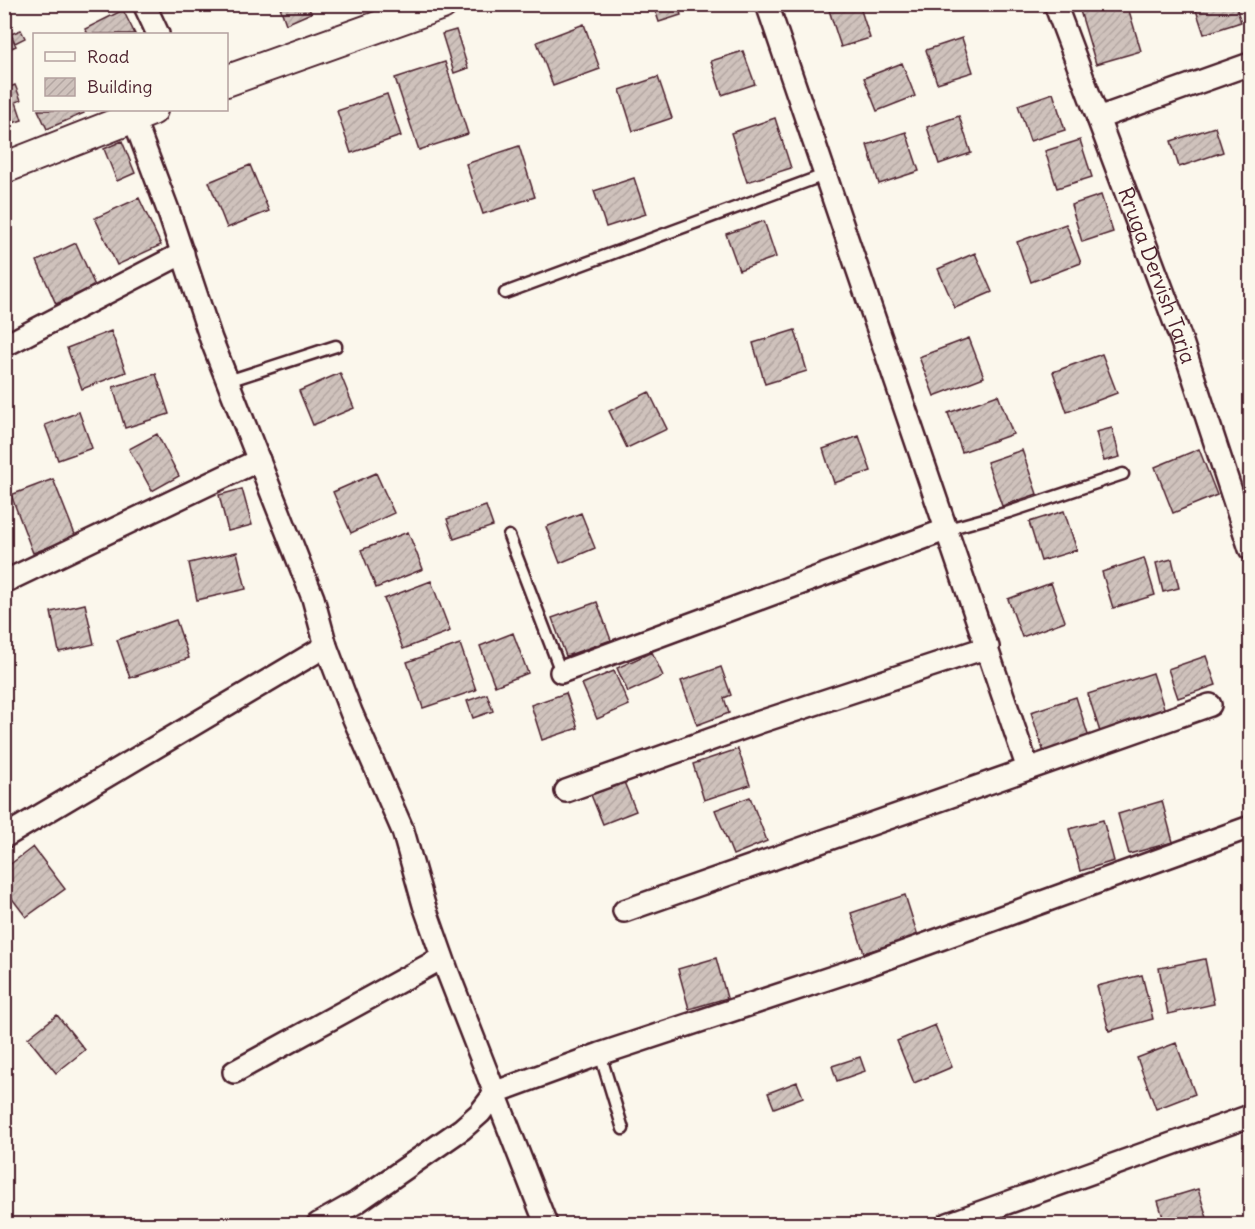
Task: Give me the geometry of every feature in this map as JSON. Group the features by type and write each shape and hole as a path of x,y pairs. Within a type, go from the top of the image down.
{"street":[{"path":"144,4 158,33"},
{"path":"228,80 442,4"},
{"path":"767,4 1028,769"},
{"name":"Rruga Dervish Tarja","path":"1055,4 1181,339 1250,544"},
{"path":"1098,118 1251,64"},
{"path":"4,168 142,113 183,252 228,381 313,598 326,646 351,712 403,831 442,958 546,1224"},
{"path":"4,346 183,252"},
{"path":"4,582 259,460"},
{"path":"561,672 948,529"},
{"path":"4,837 326,646"},
{"path":"566,791 757,723 988,647"},
{"path":"624,910 1114,741 1210,705"},
{"path":"318,1224 357,1202 462,1129 480,1113 496,1092 600,1054 860,968 1251,827"},
{"path":"234,1072 442,958"},
{"path":"948,1224 1251,1116"}],"lane":[{"path":"505,293 826,174"},
{"path":"228,381 336,346"},
{"path":"948,529 1009,512 1123,474"},
{"path":"509,536 561,672"},
{"path":"600,1054 623,1129"}],"building":[{"path":"279,4 307,4 311,13 286,24"},
{"path":"653,4 678,4 681,15 659,22"},
{"path":"827,4 859,4 870,38 841,47"},
{"path":"1078,4 1127,4 1141,51 1096,64"},
{"path":"1194,4 1235,4 1241,22 1204,34"},
{"path":"123,10 134,33 87,33 85,29"},
{"path":"4,20 16,46 4,51"},
{"path":"584,24 600,69 553,86 537,42"},
{"path":"21,30 25,38 15,43 11,34"},
{"path":"456,30 468,68 454,73 442,34"},
{"path":"962,38 973,72 937,83 926,50"},
{"path":"743,51 755,84 722,95 711,61"},
{"path":"445,62 468,134 419,150 395,78"},
{"path":"902,63 915,96 877,111 864,78"},
{"path":"658,77 672,118 633,131 620,90"},
{"path":"9,83 10,87 15,85 21,100 16,102 22,120 4,126 4,84"},
{"path":"1053,93 1065,130 1030,141 1018,105"},
{"path":"387,94 401,136 351,153 337,111"},
{"path":"38,111 83,111 84,113 47,129"},
{"path":"959,116 971,153 939,164 927,127"},
{"path":"775,118 791,168 747,182 731,133"},
{"path":"1215,127 1223,152 1179,167 1171,141"},
{"path":"906,132 919,171 879,184 867,145"},
{"path":"1080,140 1092,177 1057,188 1045,151"},
{"path":"122,141 135,173 117,181 104,149"},
{"path":"519,146 535,197 483,214 466,164"},
{"path":"250,165 269,211 227,228 209,182"},
{"path":"634,178 646,214 606,227 594,191"},
{"path":"1101,195 1113,232 1082,242 1071,205"},
{"path":"139,198 161,245 117,265 95,218"},
{"path":"764,221 776,257 739,270 726,234"},
{"path":"1066,224 1081,263 1031,282 1017,242"},
{"path":"76,243 95,286 56,304 37,261"},
{"path":"975,253 992,292 955,308 938,269"},
{"path":"795,330 807,371 765,384 753,343"},
{"path":"111,331 126,372 82,389 67,348"},
{"path":"969,338 984,377 934,396 919,357"},
{"path":"1102,354 1117,393 1067,412 1053,372"},
{"path":"340,373 354,408 313,425 299,391"},
{"path":"156,374 169,414 125,428 113,387"},
{"path":"649,392 667,429 627,448 609,411"},
{"path":"998,395 1013,434 962,452 948,413"},
{"path":"79,412 92,448 58,460 45,425"},
{"path":"1112,428 1120,457 1104,461 1096,432"},
{"path":"157,434 179,476 152,491 129,449"},
{"path":"859,436 871,471 834,483 823,449"},
{"path":"1199,449 1217,495 1173,513 1155,467"},
{"path":"1022,450 1037,494 1002,506 987,462"},
{"path":"376,473 394,513 351,533 333,492"},
{"path":"53,479 76,537 33,553 11,495"},
{"path":"242,489 252,525 228,531 219,495"},
{"path":"486,506 493,526 454,539 447,519"},
{"path":"1064,511 1077,550 1041,561 1029,522"},
{"path":"581,513 595,548 560,563 546,527"},
{"path":"408,532 423,569 376,588 361,550"},
{"path":"237,552 246,589 197,600 189,563"},
{"path":"1144,558 1155,595 1113,608 1102,572"},
{"path":"1172,559 1179,588 1163,592 1156,563"},
{"path":"431,581 450,631 403,649 384,599"},
{"path":"1051,583 1065,621 1022,637 1008,599"},
{"path":"597,602 611,640 566,656 552,618"},
{"path":"85,604 94,644 59,652 51,612"},
{"path":"176,620 189,658 130,678 117,640"},
{"path":"513,633 528,673 495,686 480,646"},
{"path":"460,644 476,690 423,708 407,662"},
{"path":"652,652 663,676 628,692 617,668"},
{"path":"1206,656 1216,685 1178,698 1168,669"},
{"path":"721,667 731,695 724,698 729,713 697,725 681,681"},
{"path":"614,671 629,705 597,719 582,684"},
{"path":"1153,673 1165,711 1100,732 1088,694"},
{"path":"566,693 578,728 542,740 531,705"},
{"path":"487,694 493,711 473,718 467,701"},
{"path":"1076,697 1090,741 1045,756 1031,712"},
{"path":"738,749 750,785 704,800 693,764"},
{"path":"624,782 636,811 603,824 591,795"},
{"path":"750,797 767,841 733,855 715,810"},
{"path":"1162,801 1173,842 1129,854 1118,814"},
{"path":"1103,820 1114,861 1080,871 1069,829"},
{"path":"33,847 65,889 26,917 4,888 4,869"},
{"path":"905,895 918,936 864,953 851,913"},
{"path":"716,958 727,998 689,1009 678,969"},
{"path":"1205,959 1214,1004 1168,1014 1159,968"},
{"path":"1142,975 1153,1019 1109,1031 1097,986"},
{"path":"57,1015 85,1050 56,1073 28,1038"},
{"path":"935,1025 952,1067 914,1083 897,1041"},
{"path":"1176,1043 1195,1094 1156,1109 1137,1058"},
{"path":"860,1057 865,1071 837,1081 832,1066"},
{"path":"797,1082 803,1097 774,1108 768,1093"},
{"path":"1198,1189 1209,1224 1165,1224 1158,1201"}]}
